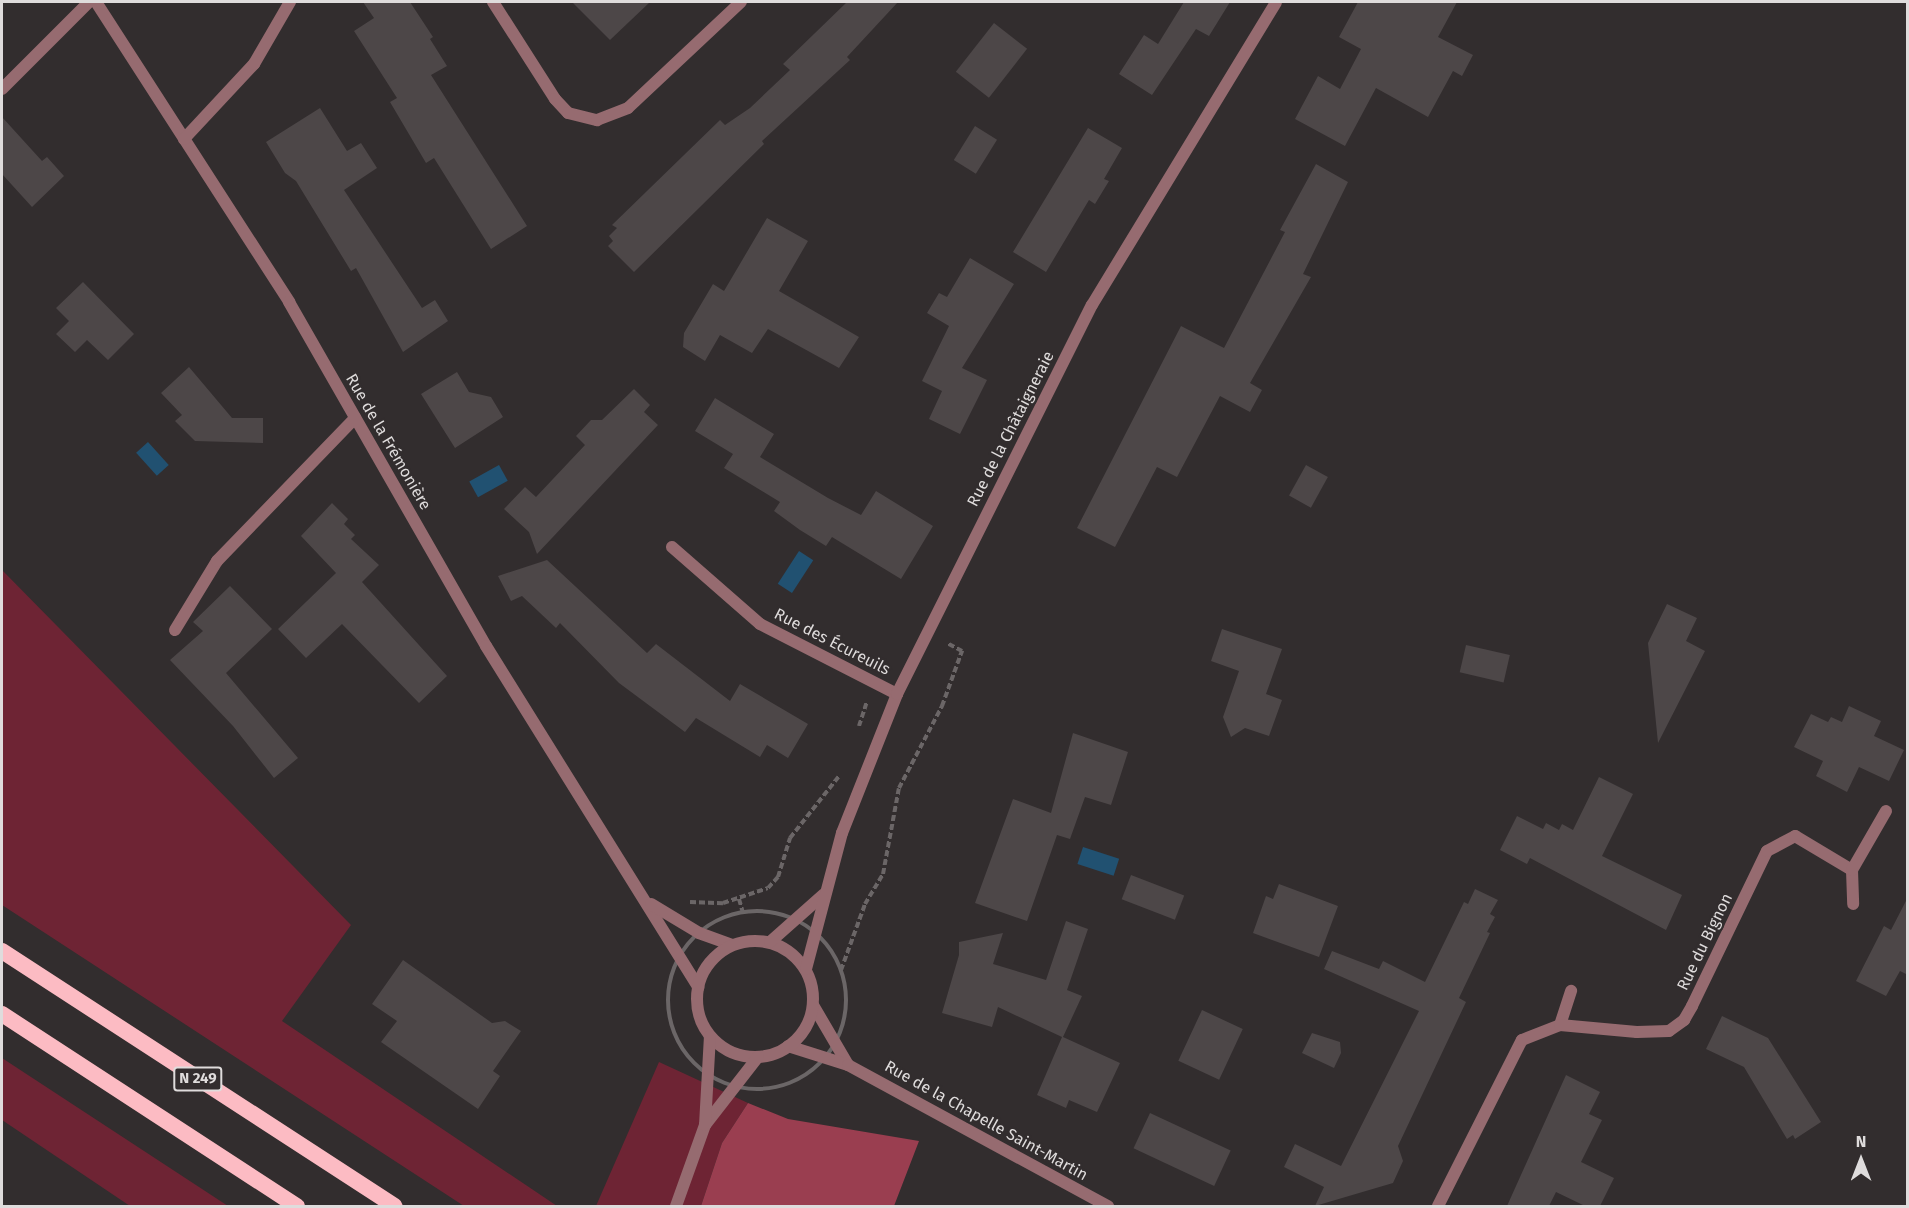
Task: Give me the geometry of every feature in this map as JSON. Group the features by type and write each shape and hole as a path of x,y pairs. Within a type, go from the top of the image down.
{"highway":[{"name":"N 249","path":"2,951 394,1206"},
{"path":"2,1014 297,1206"}],"street":[{"path":"2,89 89,2"},
{"name":"Rue de la Frémonière","path":"96,2 289,303 486,646 698,987"},
{"path":"184,139 254,64 290,2"},
{"path":"494,2 555,99 568,113 597,120 628,108 741,2"},
{"name":"Rue de la Châtaigneraie","path":"813,1005 806,969 824,894 842,833 897,694 1092,305 1276,2"},
{"path":"176,630 217,561 355,418"},
{"name":"Rue des Écureuils","path":"672,547 760,624 897,694"},
{"path":"1853,904 1852,870 1886,811"},
{"name":"Rue du Bignon","path":"1438,1206 1522,1040 1560,1024 1637,1032 1669,1031 1684,1020 1692,1006 1767,851 1795,837 1852,870"},
{"path":"770,942 824,894"},
{"name":"Rue de la Frémonière","path":"647,902 699,933 732,945"},
{"path":"806,969 796,957 770,942 732,945 716,955 698,987 701,1021 710,1036 741,1055 759,1057 788,1046 809,1021 813,1005"},
{"path":"1560,1024 1571,991"},
{"path":"813,1005 848,1065"},
{"path":"676,1206 705,1125 710,1036"},
{"name":"Rue de la Chapelle Saint-Martin","path":"788,1046 848,1065 1108,1206"},
{"path":"705,1125 759,1057"}],"path":[{"path":"841,970 866,904 883,874 899,788 942,706 962,651 928,633"},
{"path":"856,736 874,681"},
{"path":"687,902 723,903 768,888 778,877 790,838 829,793 843,768"},
{"path":"739,899 743,913"},
{"path":"743,913 781,914 794,920 816,935 832,952 841,970 845,1012 835,1041 825,1056 808,1073 770,1088 735,1086 708,1074 686,1054 670,1018 669,987 680,956 699,933 743,913"}],"shaded area":[{"path":"2,570 351,925 282,1021 557,1206 464,1206 2,905"},
{"path":"2,1058 228,1206 130,1206 2,1120"},
{"path":"659,1062 748,1103 722,1143 701,1206 596,1206"},
{"path":"748,1103 788,1119 919,1141 894,1206 701,1206 722,1143"}],"water":[{"path":"148,442 169,465 157,476 136,453"},
{"path":"499,465 508,481 478,497 469,481"},
{"path":"799,551 813,560 792,593 778,584"},
{"path":"1083,847 1119,859 1114,876 1077,864"}],"building":[{"path":"363,2 410,2 433,37 430,39 447,66 431,75 527,226 491,249 434,158 426,163 390,102 397,98 354,31 374,18"},
{"path":"572,2 650,2 610,40"},
{"path":"847,2 898,2 847,57 850,60 762,141 764,144 634,272 608,246 613,241 609,236 617,228 612,225 720,120 725,125 750,108 790,70 783,64"},
{"path":"1184,2 1230,2 1209,36 1196,29 1152,95 1119,74 1144,35 1158,44"},
{"path":"1358,2 1457,2 1438,37 1473,55 1462,76 1453,71 1428,117 1376,88 1345,146 1295,119 1318,76 1340,89 1361,49 1339,37"},
{"path":"994,23 1027,49 989,98 956,72"},
{"path":"320,108 347,151 361,143 377,168 344,190 422,308 435,300 448,321 403,352 356,268 351,271 296,181 285,173 266,142"},
{"path":"2,117 42,161 47,157 64,176 32,207 2,174"},
{"path":"975,126 997,140 976,174 954,160"},
{"path":"1088,128 1122,148 1104,179 1109,181 1095,204 1089,200 1046,272 1013,252"},
{"path":"1316,164 1348,182 1303,274 1311,277 1250,383 1262,390 1250,412 1220,396 1177,477 1157,467 1115,547 1077,528 1181,326 1224,348 1285,232 1280,230"},
{"path":"767,218 808,241 779,291 859,337 839,368 768,329 752,353 720,335 705,361 683,347 684,333 713,284 724,291"},
{"path":"970,258 1014,284 962,368 987,380 960,434 929,419 942,391 922,381 949,326 927,313 939,293 947,297"},
{"path":"83,282 134,334 108,360 87,340 75,352 56,334 69,321 56,308"},
{"path":"189,367 232,418 263,418 263,443 195,441 175,421 182,415 161,393"},
{"path":"457,372 469,392 491,397 503,417 455,448 421,394"},
{"path":"634,389 650,405 644,412 658,425 537,554 529,532 504,509 525,487 536,497 585,445 576,436 591,420 602,420"},
{"path":"715,398 774,434 760,457 828,498 861,515 876,491 933,526 901,579 832,537 826,546 800,530 774,511 780,502 724,468 733,454 695,431"},
{"path":"1306,465 1328,477 1311,508 1289,496"},
{"path":"332,503 348,519 344,524 355,535 351,539 379,565 362,582 447,676 419,703 342,624 306,658 278,629 336,573 301,536"},
{"path":"547,560 647,653 656,644 730,701 740,684 808,724 788,758 767,745 760,757 696,718 685,732 619,683 560,623 556,628 522,596 511,601 498,576"},
{"path":"230,586 272,629 226,673 298,758 274,778 233,726 170,660 203,631 193,622"},
{"path":"1667,604 1697,618 1686,641 1705,651 1658,743 1648,643"},
{"path":"1222,629 1282,649 1266,694 1282,700 1269,736 1245,728 1231,737 1223,717 1239,671 1211,661"},
{"path":"1466,645 1510,655 1504,682 1460,672"},
{"path":"1849,706 1881,721 1874,736 1904,750 1889,781 1859,767 1847,792 1816,776 1823,761 1794,747 1811,714 1828,722 1831,717 1842,722"},
{"path":"1073,733 1128,752 1111,805 1085,797 1070,839 1057,835 1027,921 975,903 1013,799 1051,813"},
{"path":"1599,777 1633,794 1602,856 1682,895 1666,930 1530,858 1527,864 1500,850 1517,816 1543,829 1546,823 1559,830 1562,824 1573,830"},
{"path":"1131,875 1184,895 1175,920 1122,899"},
{"path":"1279,884 1338,906 1319,957 1253,933 1266,896 1273,899"},
{"path":"1475,889 1498,900 1490,914 1495,917 1487,932 1490,933 1459,998 1466,1002 1398,1146 1403,1161 1393,1183 1315,1206 1324,1187 1284,1167 1295,1144 1341,1166 1419,1011 1324,969 1332,951 1379,969 1383,961 1425,982 1464,902 1468,904"},
{"path":"1908,897 1908,975 1900,971 1886,996 1856,981 1884,926 1891,930"},
{"path":"1066,921 1088,929 1067,990 1082,996 1063,1037 1120,1063 1097,1112 1069,1100 1066,1108 1037,1095 1062,1037 998,1007 992,1027 942,1013 959,955 959,942 1003,933 993,964 1046,980"},
{"path":"403,960 492,1023 505,1021 521,1031 493,1071 500,1076 478,1109 381,1042 397,1021 372,1004"},
{"path":"1202,1010 1243,1029 1219,1080 1178,1061"},
{"path":"1722,1016 1768,1038 1821,1122 1795,1139 1793,1135 1787,1139 1744,1067 1706,1049"},
{"path":"1312,1033 1340,1042 1341,1053 1334,1068 1302,1053"},
{"path":"1566,1075 1600,1092 1589,1114 1602,1120 1581,1162 1614,1178 1600,1206 1585,1206 1556,1192 1549,1206 1507,1206"},
{"path":"1150,1113 1231,1151 1214,1186 1134,1148"}]}
